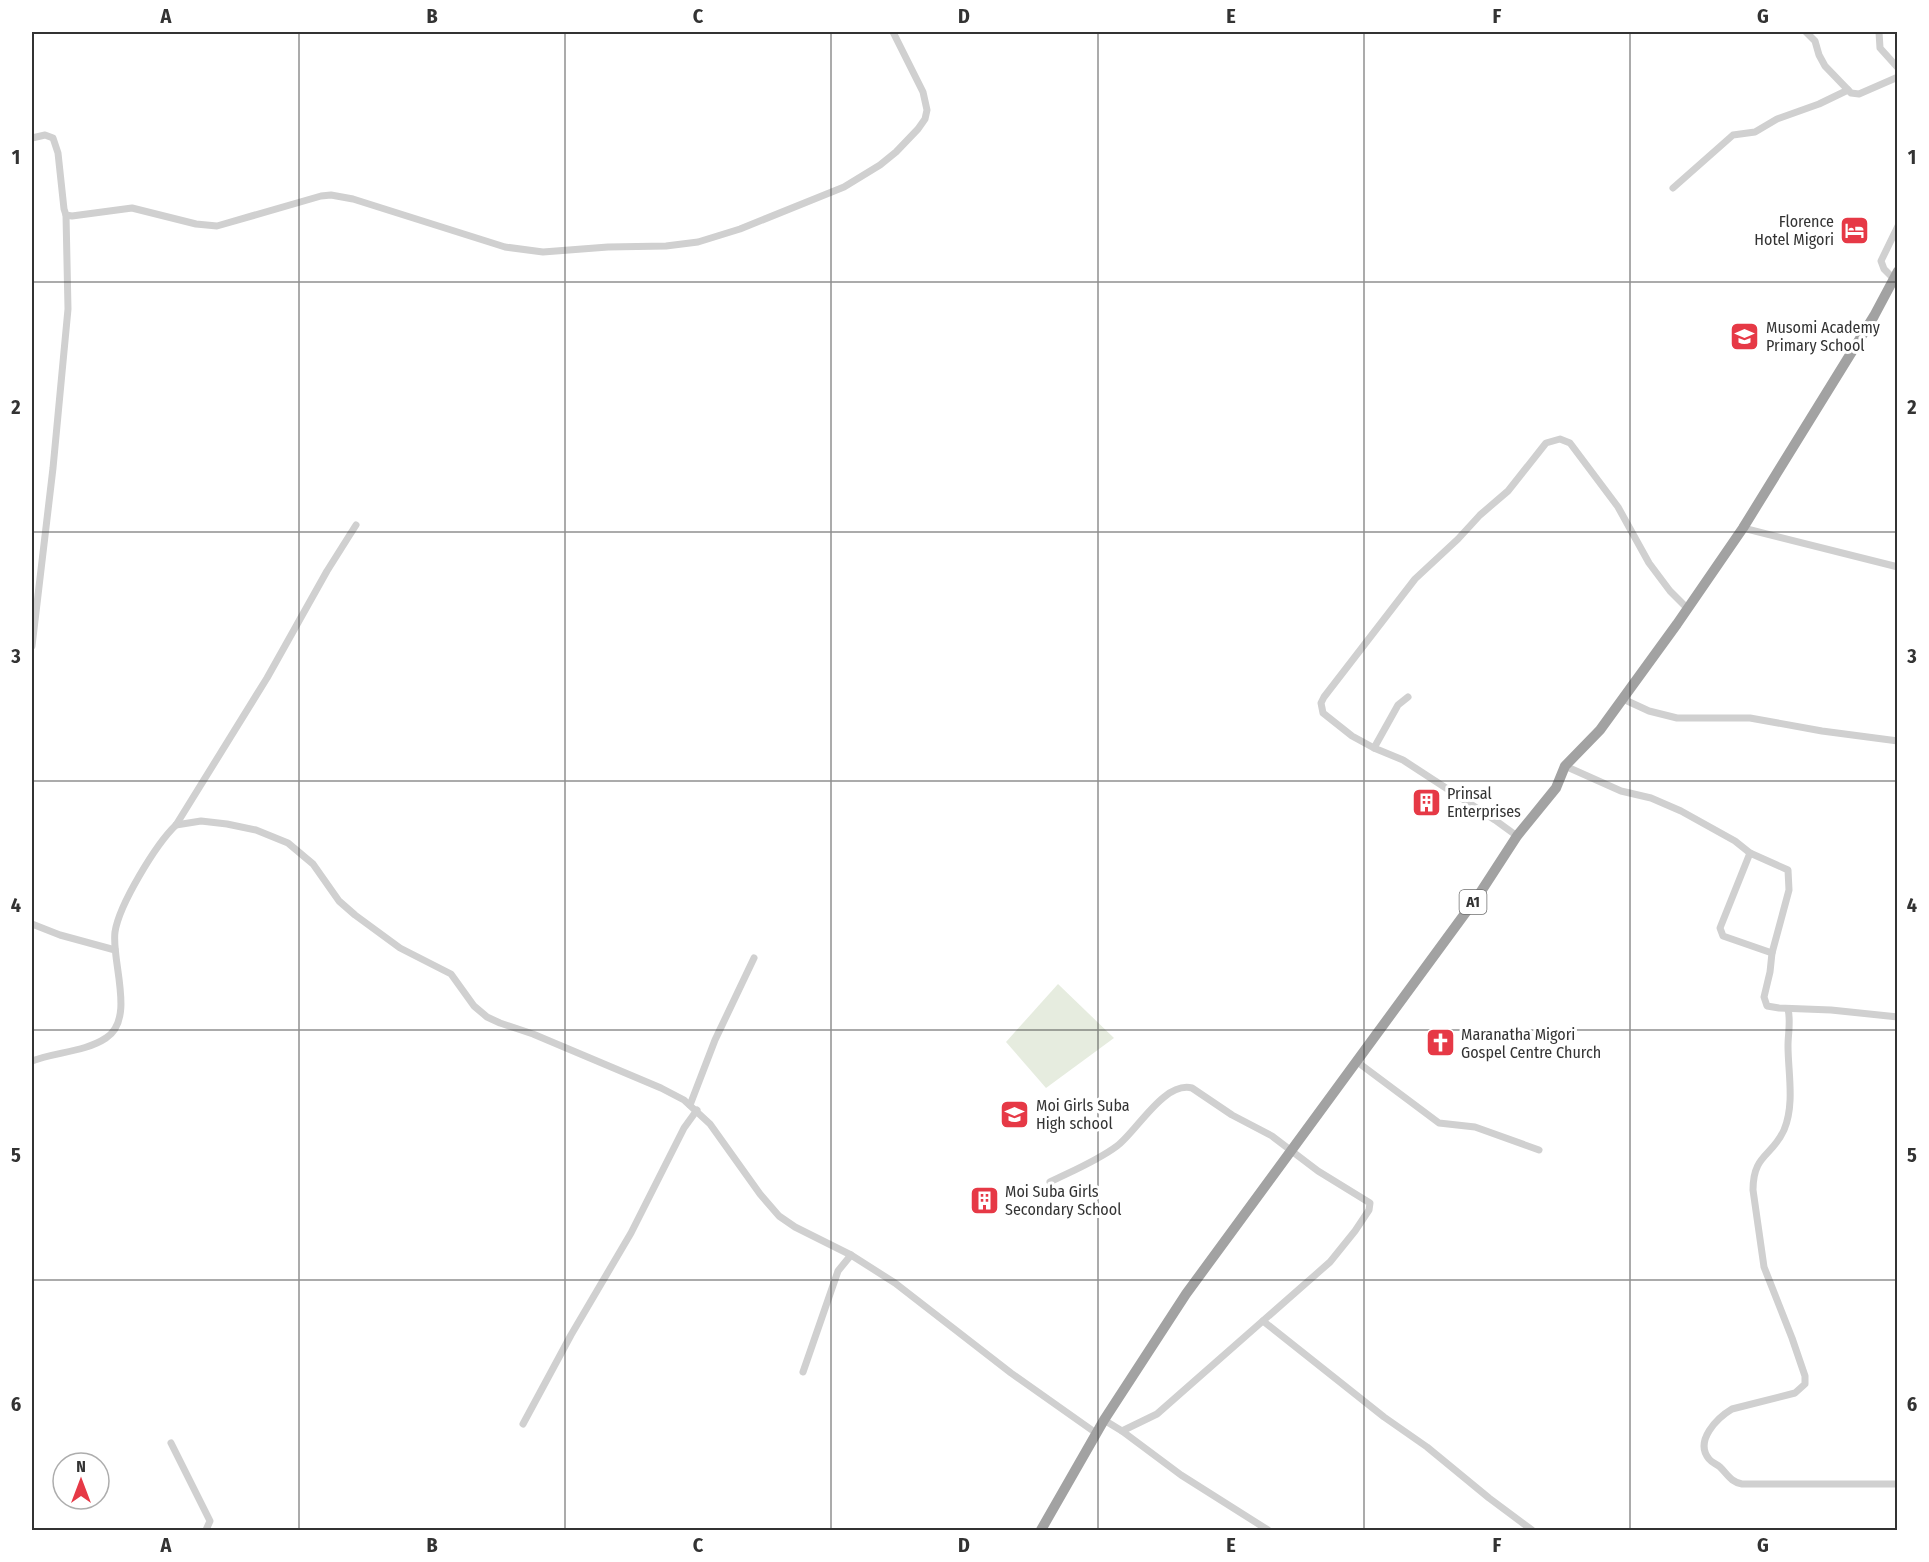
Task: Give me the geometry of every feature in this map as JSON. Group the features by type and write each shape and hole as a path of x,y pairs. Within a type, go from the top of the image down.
{"highway":[{"name":"A1","path":"1041,1530 1096,1433 1186,1294 1466,911 1517,836 1556,788 1565,766 1600,730 1688,609 1743,528 1874,316 1895,274"}],"street":[{"path":"66,215 80,216 132,208 196,224 217,226 331,195 353,199 505,247 529,251 666,246 708,240 844,187 880,165 918,129 925,119 926,102 893,32"},
{"path":"1806,32 1815,41 1825,66 1848,90 1859,94 1898,77"},
{"path":"1879,32 1880,48 1898,68"},
{"path":"1673,188 1733,135 1755,132 1777,119 1819,104 1848,90"},
{"path":"32,138 45,135 53,138 58,153 66,215 68,309 32,646"},
{"path":"1895,274 1884,269 1881,261 1898,226"},
{"path":"1517,836 1402,760 1352,736 1323,713 1320,703 1324,697 1414,579 1458,539 1479,515 1508,492 1546,443 1560,439 1570,443 1618,507 1649,563 1670,591 1688,609"},
{"path":"32,1061 91,1045 107,1038 114,1031 122,1001 115,933 128,898 267,678 356,525"},
{"path":"1743,528 1898,567"},
{"path":"1374,748 1398,705 1408,697"},
{"path":"1623,699 1649,711 1677,718 1750,718 1898,741"},
{"path":"1565,766 1621,791 1651,798 1681,811 1736,841 1750,853 1785,867 1789,873 1789,890 1772,953 1764,997 1765,1003 1772,1007 1788,1009 1831,1010 1898,1017"},
{"path":"176,825 201,821 227,824 256,831 288,843 313,864 339,900 355,915 400,948 451,974 474,1006 487,1017 661,1088 694,1107 710,1124 760,1194 779,1216 795,1227 851,1255 895,1283 1011,1373 1096,1433"},
{"path":"1750,853 1720,928 1723,936 1772,953"},
{"path":"32,924 115,950"},
{"path":"523,1424 571,1335 631,1233 684,1128 694,1107 715,1040 754,958"},
{"path":"1788,1009 1791,1021 1788,1038 1788,1114 1780,1136 1758,1162 1753,1178 1753,1190 1764,1267 1792,1338 1805,1376 1805,1384 1795,1393 1732,1409 1723,1414 1707,1433 1707,1457 1730,1480 1742,1484 1898,1484"},
{"path":"1356,1061 1439,1123 1475,1127 1539,1150"},
{"path":"1050,1182 1098,1159 1117,1146 1161,1101 1174,1090 1186,1087 1192,1088 1291,1150 1318,1171 1369,1201 1371,1207 1337,1255 1157,1414 1122,1431"},
{"path":"803,1372 838,1271 851,1255"},
{"path":"1263,1321 1532,1530"},
{"path":"1104,1420 1181,1476 1268,1530"},
{"path":"171,1443 210,1521 206,1530"}],"shaded area":[{"path":"1058,984 1114,1038 1046,1088 1006,1042"}],"place":[{"name":"Florence Hotel Migori","path":"1855,230"},
{"name":"Musomi Academy Primary School","path":"1745,336"},
{"name":"Prinsal Enterprises","path":"1426,802"},
{"name":"Maranatha Migori Gospel Centre Church","path":"1440,1043"},
{"name":"Moi Girls Suba High school","path":"1015,1114"},
{"name":"Moi Suba Girls Secondary School","path":"984,1200"}]}
